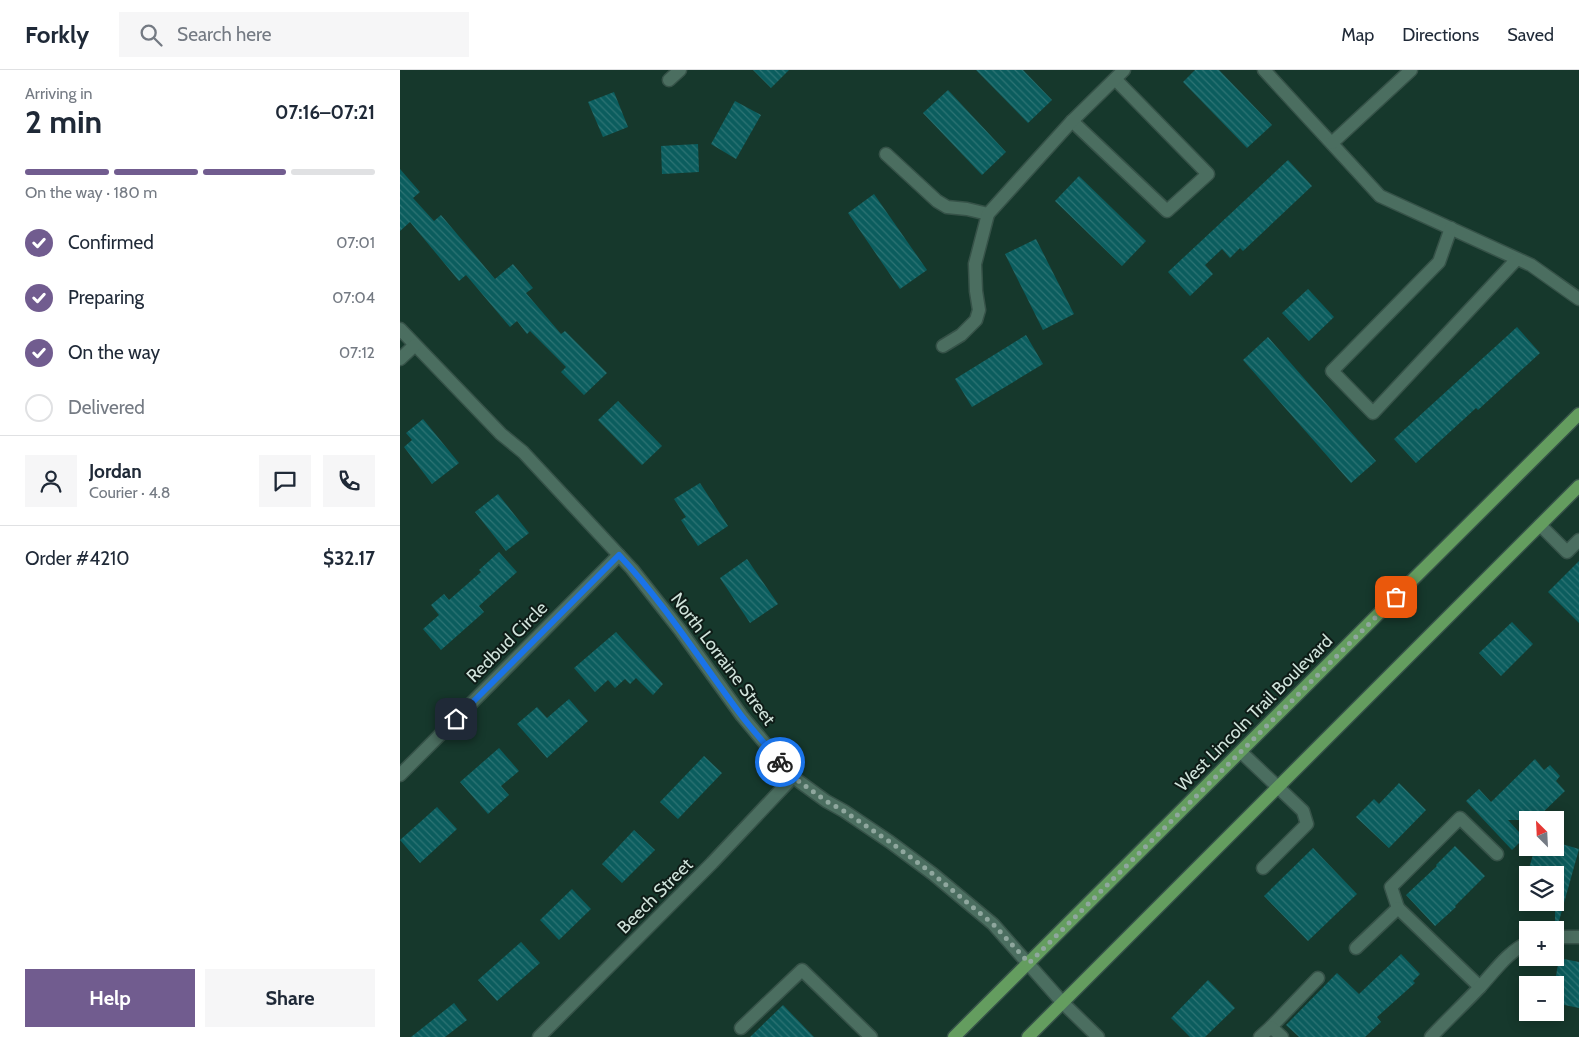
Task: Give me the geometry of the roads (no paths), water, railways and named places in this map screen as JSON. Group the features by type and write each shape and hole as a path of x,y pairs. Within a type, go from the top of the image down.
{"main road":[{"name":"West Lincoln Trail Boulevard","path":"954,1037 1579,414"},
{"path":"1028,1037 1579,486"}],"street":[{"path":"669,80 680,70"},
{"path":"1264,70 1380,196 1531,265 1579,299"},
{"path":"1332,143 1411,70"},
{"path":"943,346 961,335 976,320 979,310 975,264 988,214 1072,121 1119,75 1208,174 1167,210 1072,121"},
{"path":"886,154 936,201 947,207 988,214"},
{"path":"1451,228 1439,262 1332,371 1373,413 1517,259"},
{"name":"North Lorraine Street","path":"400,329 501,434 523,452 632,569 680,630 742,716 793,777 826,801 890,842 933,874 993,924 1064,1003 1098,1037"},
{"path":"400,359 415,345"},
{"path":"1540,525 1567,552 1579,540"},
{"name":"Redbud Circle","path":"400,775 619,555"},
{"path":"1241,752 1303,810 1307,824 1263,868"},
{"name":"Beech Street","path":"539,1037 712,863 793,777"},
{"path":"1480,987 1398,908 1391,887 1460,818 1497,854"},
{"path":"1356,948 1398,908"},
{"path":"1564,937 1579,937"},
{"path":"1431,1037 1500,964 1519,948"},
{"path":"741,1028 802,970 865,1035"},
{"path":"1260,1037 1318,978"},
{"path":"1271,1027 1282,1037"}]}
